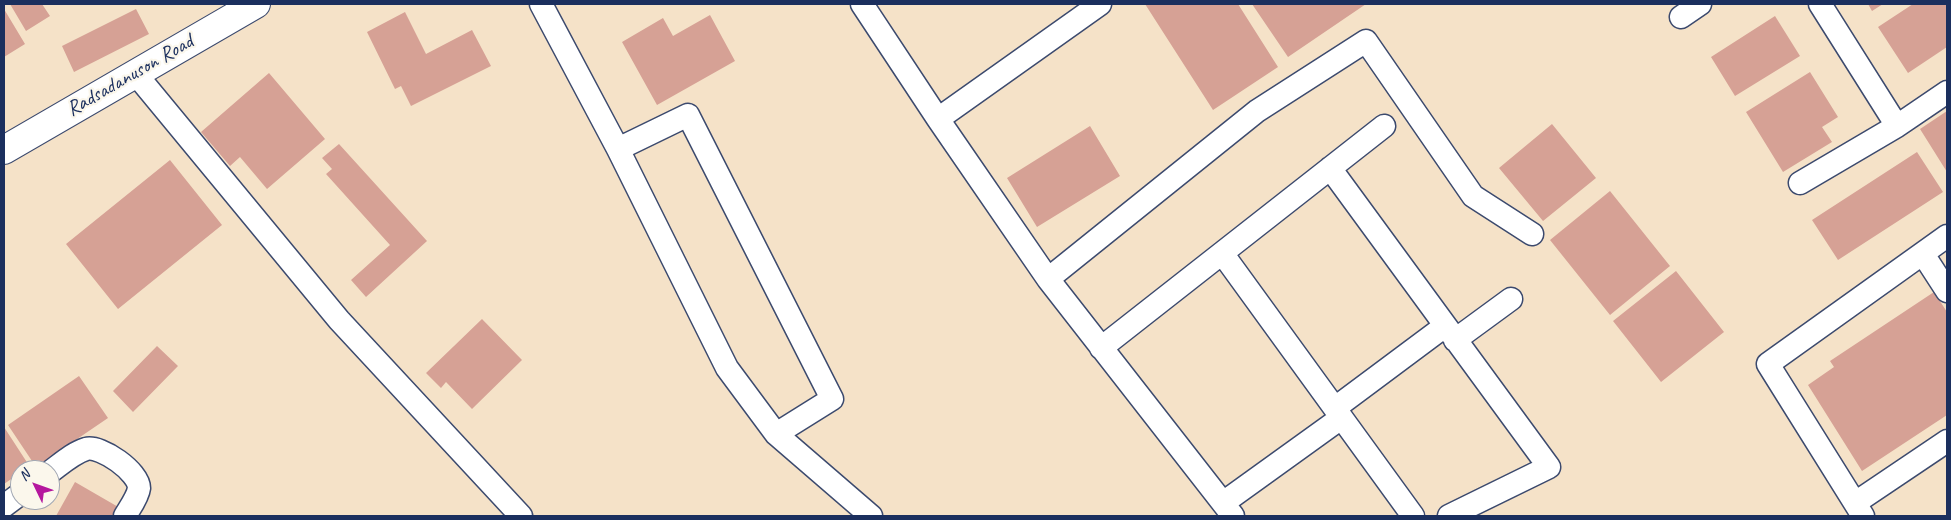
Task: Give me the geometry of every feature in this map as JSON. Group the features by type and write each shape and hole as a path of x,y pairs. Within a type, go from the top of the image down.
{"street":[{"name":"Radsadanuson Road","path":"4,150 256,4"},
{"path":"541,4 618,149 727,368 776,434 871,516"},
{"path":"862,4 1048,280 1228,510 1338,413 1450,333 1511,299"},
{"path":"938,119 1100,4"},
{"path":"1681,17 1700,4"},
{"path":"1820,4 1897,126"},
{"path":"1048,280 1257,111 1366,41 1473,196 1532,234"},
{"path":"135,73 339,320 521,516"},
{"path":"1800,183 1897,126 1947,92"},
{"path":"618,149 688,115 832,399 776,434"},
{"path":"1101,348 1384,126"},
{"path":"1330,168 1549,467 1449,516"},
{"path":"1947,236 1768,364 1859,510 1947,441"},
{"path":"1222,253 1413,516"},
{"path":"1923,254 1947,291"},
{"path":"60,465 88,448 99,449 132,471 136,477 139,489 125,516"}],"building":[{"path":"10,4 42,4 50,16 26,31"},
{"path":"1145,4 1238,4 1278,67 1213,110"},
{"path":"1252,4 1366,4 1288,57"},
{"path":"1868,4 1883,4 1872,11"},
{"path":"1913,4 1947,4 1947,47 1908,73 1878,27"},
{"path":"4,9 25,44 4,57"},
{"path":"136,9 149,34 74,72 62,46"},
{"path":"405,12 426,54 472,30 491,66 411,106 401,86 395,89 367,32"},
{"path":"710,15 735,61 657,105 622,42 663,18 673,36"},
{"path":"1775,16 1800,56 1735,96 1711,57"},
{"path":"1810,72 1838,117 1822,127 1832,142 1783,172 1746,112"},
{"path":"269,73 325,139 267,189 240,157 230,166 201,132"},
{"path":"1947,111 1947,172 1920,129"},
{"path":"1552,124 1596,178 1543,221 1499,168"},
{"path":"1090,126 1120,176 1037,227 1007,178"},
{"path":"339,144 427,241 366,297 351,280 390,245 326,174 332,169 322,158"},
{"path":"1917,152 1943,192 1838,260 1812,220"},
{"path":"170,160 222,225 118,309 66,244"},
{"path":"1610,191 1670,266 1610,315 1550,240"},
{"path":"1676,271 1724,332 1661,382 1613,321"},
{"path":"1934,292 1947,312 1947,415 1862,471 1808,385 1834,367 1830,361"},
{"path":"482,319 522,360 472,409 446,382 441,388 426,373"},
{"path":"157,346 178,366 133,412 113,391"},
{"path":"79,376 108,418 46,460 31,460 8,425"},
{"path":"4,427 25,460 10,460 10,480 4,484"},
{"path":"75,482 120,508 115,516 56,516"}]}
